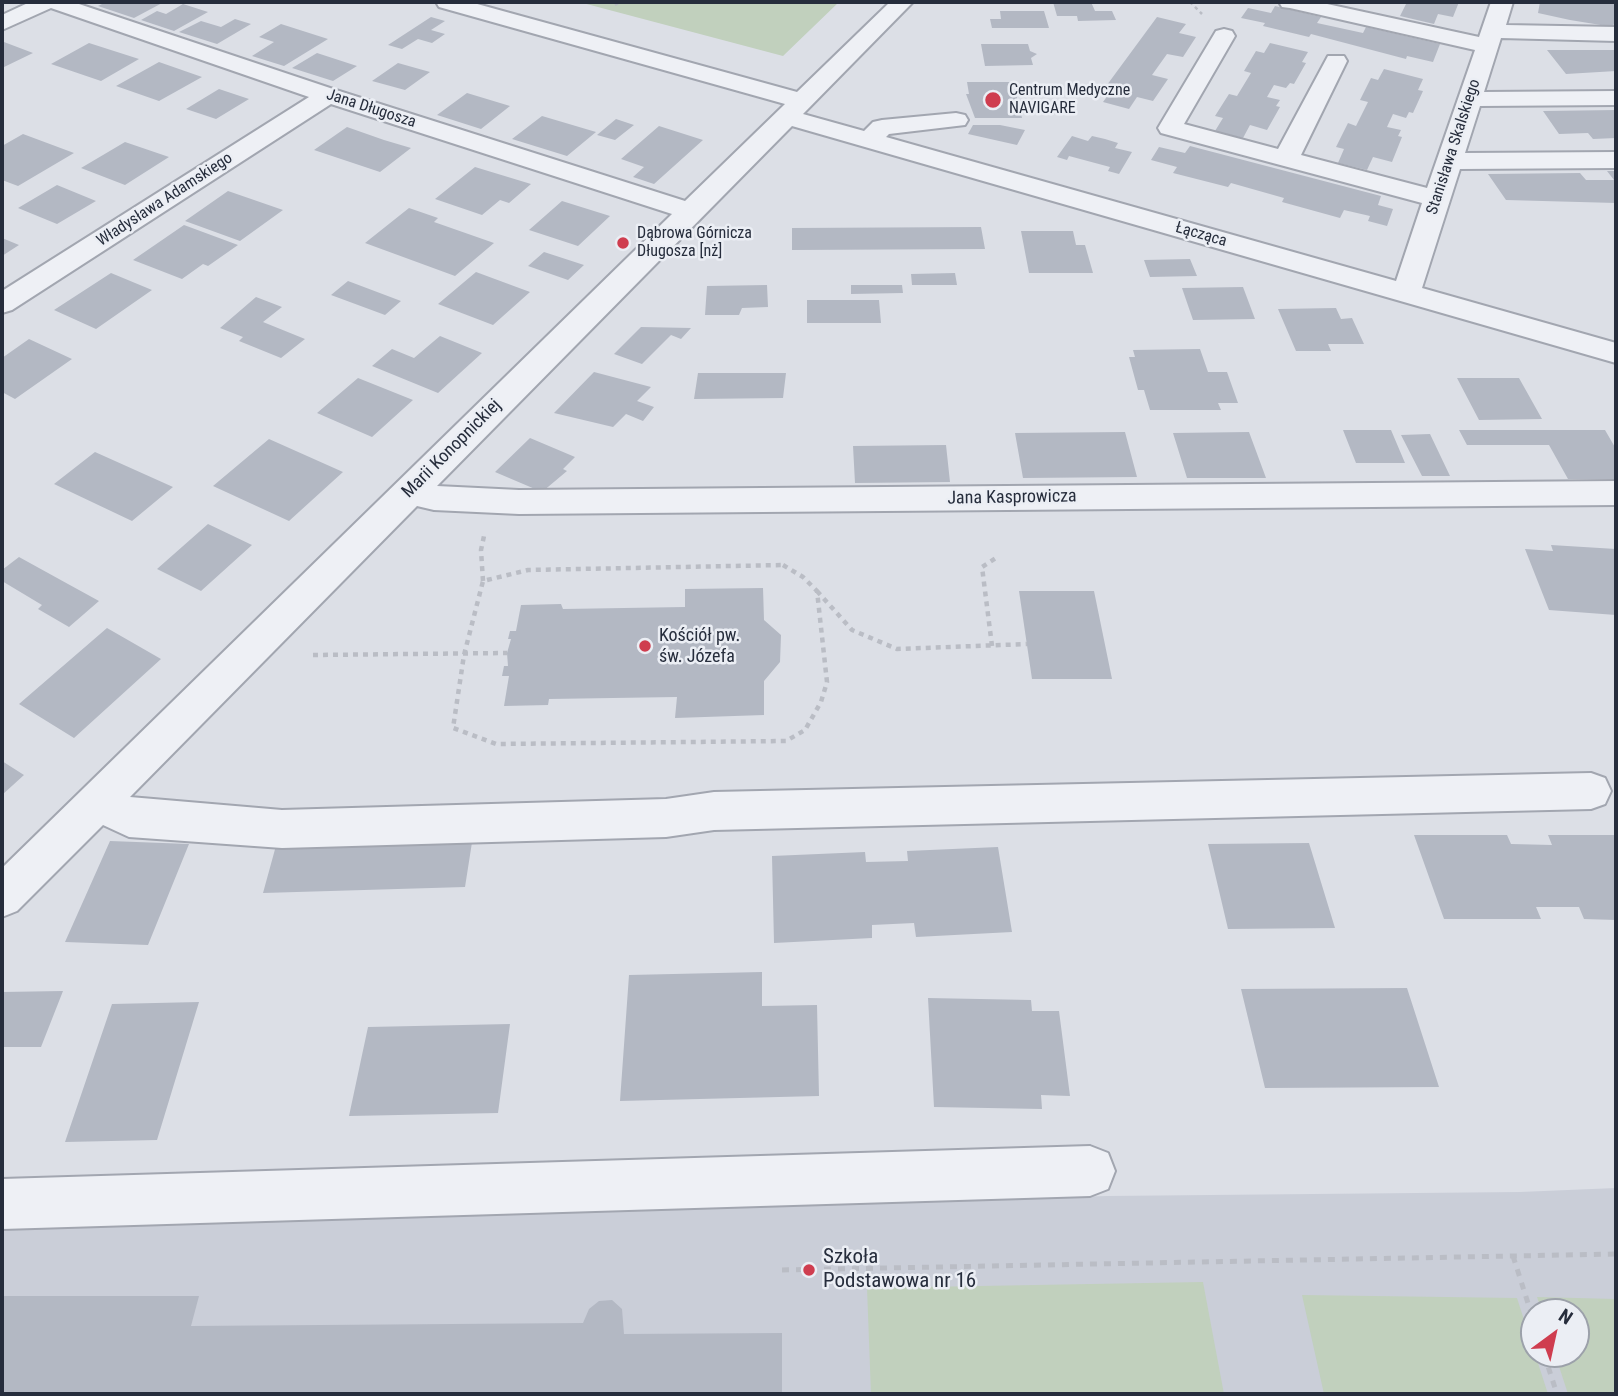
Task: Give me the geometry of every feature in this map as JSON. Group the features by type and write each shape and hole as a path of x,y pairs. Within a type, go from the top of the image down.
{"street":[{"path":"2,23 47,2"},
{"name":"Jana Długosza","path":"53,2 328,95 691,212"},
{"name":"Łącząca","path":"447,2 794,109 869,141 1616,353"},
{"name":"Marii Konopnickiej","path":"2,897 902,2"},
{"path":"1290,2 1356,9 1490,38 1616,34"},
{"name":"Stanisława Skalskiego","path":"1406,293 1502,2"},
{"path":"1224,36 1170,128 1437,199"},
{"path":"1286,159 1336,61"},
{"name":"Władysława Adamskiego","path":"2,304 328,95"},
{"path":"1470,99 1616,98"},
{"path":"869,141 881,127 956,120"},
{"path":"1450,161 1616,160"},
{"name":"Jana Kasprowicza","path":"408,492 434,498 487,501 1616,492"},
{"path":"99,801 129,818 282,829 666,818 714,811 1591,791"},
{"path":"2,1204 1090,1171"}],"path":[{"path":"615,5 620,2"},
{"path":"487,501 488,515 481,550 483,581 464,655 453,728 496,744 786,741 805,730 821,702 827,681 817,591"},
{"path":"992,646 982,567 999,556"},
{"path":"483,581 527,569 783,565 803,577 852,630 897,649 1027,644"},
{"path":"313,655 507,653"},
{"path":"782,1270 1616,1254"},
{"path":"1513,1256 1526,1298"},
{"path":"1549,1368 1557,1394"}],"shaded area":[{"name":"Szkoła Podstawowa nr 16","path":"1616,1188 1616,1394 2,1394 2,1229 1107,1196 1520,1192"}],"green space":[{"path":"579,2 839,2 783,56"},
{"path":"1203,1282 1224,1394 871,1394 867,1288"},
{"path":"1302,1295 1517,1298 1520,1307 1520,1368 1540,1368 1548,1394 1324,1394"},
{"path":"1590,1298 1616,1299 1616,1394 1568,1394 1560,1368 1590,1368"}],"building":[{"path":"106,2 164,2 134,18 98,6"},
{"path":"1053,2 1091,2 1095,11 1112,11 1116,20 1078,21 1077,16 1057,16"},
{"path":"1407,2 1459,2 1453,17 1438,14 1434,24 1400,16"},
{"path":"1540,2 1616,2 1616,16 1613,27 1570,20 1538,13"},
{"path":"183,4 208,12 174,31 141,20 157,11 166,14"},
{"path":"1275,6 1321,17 1317,23 1363,33 1366,27 1440,44 1433,62 1407,56 1406,59 1311,34 1309,37 1263,26 1265,23 1241,18 1248,8 1271,13"},
{"path":"1000,11 1044,11 1049,28 992,28 990,19 1001,19"},
{"path":"431,17 445,21 431,30 445,34 432,43 418,39 402,49 388,45"},
{"path":"1157,17 1186,24 1179,33 1196,37 1183,57 1167,54 1152,75 1168,79 1153,101 1137,97 1129,109 1103,102 1111,91 1104,89"},
{"path":"235,19 251,24 217,44 179,32 201,21 221,27"},
{"path":"281,24 328,39 284,66 252,56 274,42 259,37"},
{"path":"4,42 33,53 2,68"},
{"path":"89,43 139,59 101,81 51,64"},
{"path":"1270,43 1308,52 1302,62 1306,63 1294,84 1290,83 1286,88 1274,85 1267,97 1280,100 1276,106 1280,107 1267,130 1250,125 1243,138 1215,131 1223,118 1215,116 1229,94 1237,96 1251,73 1244,71 1256,51 1264,53"},
{"path":"981,44 1028,44 1030,51 1037,54 1031,58 1033,65 985,66"},
{"path":"1547,50 1616,50 1616,71 1566,74"},
{"path":"317,53 357,66 333,81 292,68"},
{"path":"159,62 202,77 159,101 116,86"},
{"path":"398,63 430,72 405,90 372,81"},
{"path":"1384,69 1423,79 1418,90 1423,91 1413,113 1409,112 1406,118 1393,114 1387,127 1401,130 1398,136 1402,137 1392,162 1373,157 1367,170 1338,163 1344,149 1336,147 1348,123 1356,126 1368,102 1360,100 1371,78 1378,80"},
{"name":"Centrum Medyczne NAVIGARE","path":"967,82 1013,82 1022,118 975,118 966,94 969,94"},
{"path":"219,89 249,99 216,119 186,109"},
{"path":"467,93 510,106 481,129 437,115"},
{"path":"1616,110 1616,138 1593,139 1588,133 1559,134 1543,111"},
{"path":"542,116 596,132 567,156 512,139"},
{"path":"616,119 634,125 615,140 597,135"},
{"path":"973,125 1000,125 1025,130 1017,145 968,134"},
{"path":"659,126 703,140 654,184 633,177 644,167 621,159"},
{"path":"347,127 411,148 380,172 314,150"},
{"path":"23,134 74,153 18,186 2,180 2,146"},
{"path":"1072,136 1088,141 1092,136 1105,139 1118,143 1115,148 1132,152 1119,174 1108,171 1110,167 1069,156 1067,160 1057,157"},
{"path":"125,142 169,157 125,185 81,168"},
{"path":"1190,146 1381,196 1378,205 1393,209 1387,226 1368,221 1370,216 1344,210 1340,218 1282,202 1284,198 1231,183 1228,187 1173,173 1177,167 1151,160 1159,147 1185,153"},
{"path":"475,167 531,184 509,203 500,200 482,215 435,199"},
{"path":"1607,171 1616,171 1616,203 1506,200 1488,174 1580,173 1586,180 1614,180"},
{"path":"57,185 96,201 57,224 18,208"},
{"path":"228,191 283,210 240,241 185,221"},
{"path":"562,201 610,216 578,246 529,230"},
{"path":"409,208 438,218 434,222 494,243 455,276 365,243"},
{"path":"184,225 238,245 208,266 203,264 182,279 133,260"},
{"path":"981,227 985,249 792,250 792,228"},
{"path":"1021,231 1073,231 1076,245 1085,245 1093,273 1029,273"},
{"path":"2,238 19,245 2,256"},
{"path":"544,252 584,265 568,280 528,266"},
{"path":"1190,259 1197,276 1150,277 1144,260"},
{"path":"476,272 530,292 493,325 438,304"},
{"path":"111,273 152,290 96,329 54,310"},
{"path":"955,273 957,285 912,285 911,274"},
{"path":"348,281 401,301 385,315 331,295"},
{"path":"767,285 768,307 742,308 739,315 705,315 707,286"},
{"path":"851,285 902,285 903,293 851,294"},
{"path":"1243,287 1255,319 1193,320 1182,288"},
{"path":"256,297 282,307 263,322 305,339 281,358 239,341 243,337 220,328"},
{"path":"807,300 879,300 881,323 807,323"},
{"path":"1336,308 1341,319 1352,318 1364,344 1328,344 1331,351 1296,351 1278,309"},
{"path":"641,327 691,328 681,339 671,335 642,364 614,354"},
{"path":"440,336 482,353 438,393 372,366 392,349 414,358"},
{"path":"29,339 72,359 15,399 2,392 2,358"},
{"path":"1200,349 1208,372 1227,372 1238,403 1218,403 1221,410 1150,410 1144,390 1138,390 1129,357 1135,357 1133,350"},
{"path":"594,372 651,387 637,401 654,407 643,421 626,414 613,427 554,413"},
{"path":"698,373 786,373 783,398 694,399"},
{"path":"358,378 413,400 372,437 317,413"},
{"path":"1457,378 1519,378 1542,419 1479,420"},
{"path":"1343,430 1391,430 1405,463 1356,463"},
{"path":"1459,430 1605,430 1616,449 1616,479 1568,479 1549,445 1467,445"},
{"path":"1125,432 1137,477 1023,478 1015,433"},
{"path":"1249,432 1266,478 1187,478 1173,433"},
{"path":"1430,434 1450,476 1422,476 1401,435"},
{"path":"530,438 575,457 563,469 567,471 542,492 495,472"},
{"path":"269,439 343,472 289,521 213,486"},
{"path":"946,445 950,482 855,483 853,446"},
{"path":"95,452 173,487 132,521 54,484"},
{"path":"208,524 252,545 201,591 157,569"},
{"path":"1551,545 1616,549 1616,615 1549,610 1525,549 1553,551"},
{"path":"19,557 99,601 69,627 38,609 42,605 2,581 2,570"},
{"name":"Kościół pw. św. Józefa","path":"763,588 764,620 781,635 780,662 764,681 764,715 675,718 677,697 549,699 548,705 504,706 509,676 502,676 504,666 508,666 507,653 511,639 508,639 510,631 516,631 521,605 561,604 563,609 685,607 685,589"},
{"path":"1019,591 1094,591 1112,679 1032,679"},
{"path":"107,628 161,659 74,738 19,704"},
{"path":"2,761 24,775 2,795"},
{"path":"1414,835 1507,835 1511,844 1552,845 1548,835 1616,835 1616,920 1584,919 1579,907 1536,907 1541,919 1444,919"},
{"path":"473,836 465,887 263,893 277,842"},
{"path":"110,841 189,844 148,945 65,942"},
{"path":"1309,843 1335,928 1228,929 1208,844"},
{"path":"998,847 1012,932 916,937 914,923 872,925 872,938 774,943 772,856 865,852 866,862 908,861 907,851"},
{"path":"762,972 762,1006 817,1005 819,1096 620,1101 629,975"},
{"path":"1407,988 1439,1087 1265,1088 1241,989"},
{"path":"63,991 41,1047 2,1047 2,992"},
{"path":"928,998 1031,1000 1032,1011 1059,1011 1070,1096 1041,1095 1042,1109 934,1107"},
{"path":"199,1002 157,1140 65,1142 112,1004"},
{"path":"510,1024 498,1113 349,1116 368,1027"},
{"path":"2,1296 199,1296 191,1326 583,1323 589,1309 599,1301 612,1300 622,1309 624,1334 782,1333 782,1394 2,1394"}],"place":[{"name":"Centrum Medyczne NAVIGARE","path":"993,100"},
{"name":"Dąbrowa Górnicza Długosza [nż]","path":"623,243"},
{"name":"Kościół pw. św. Józefa","path":"645,646"},
{"name":"Szkoła Podstawowa nr 16","path":"809,1270"}]}
